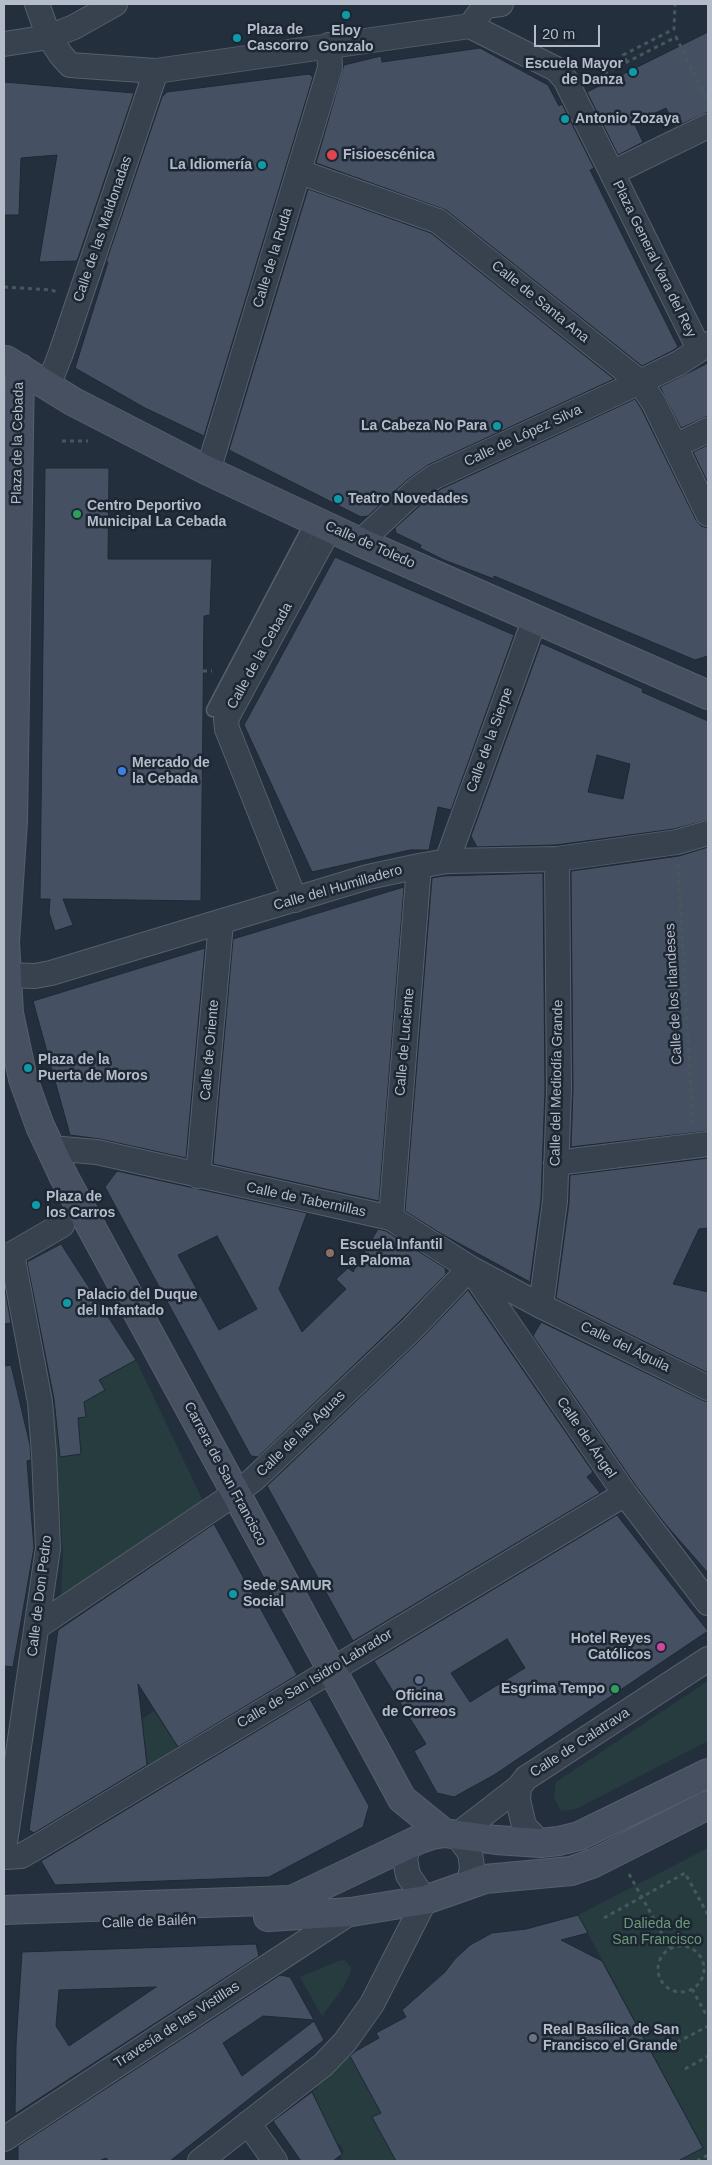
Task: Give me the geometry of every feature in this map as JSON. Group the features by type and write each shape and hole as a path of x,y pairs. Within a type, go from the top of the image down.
{"street":[{"path":"37,4 49,37 61,56 70,65 156,71 470,26 546,62 565,79 612,173"},
{"path":"4,44 49,37 74,27 115,4"},
{"path":"470,26 485,6 501,4"},
{"name":"Calle de la Ruda","path":"208,471 330,68 329,45"},
{"name":"Calle de las Maldonadas","path":"27,373 61,354 156,71"},
{"name":"Plaza General Vara del Rey","path":"704,346 612,173 708,126"},
{"name":"Calle de Santa Ana","path":"300,172 438,221 640,382 654,404 708,514"},
{"name":"Calle de López Silva","path":"360,542 416,490 434,477 640,382 679,363 704,346"},
{"name":"Calle de Toledo","path":"27,373 72,401 208,471 360,542 708,695"},
{"name":"Plaza de la Cebada","path":"5,987 5,917 13,821 27,373"},
{"path":"675,446 708,430"},
{"name":"Calle de la Cebada","path":"295,900 227,729 226,719 322,524"},
{"name":"Calle de la Sierpe","path":"447,861 535,618"},
{"name":"Calle del Humilladero","path":"5,987 35,976 51,974 368,877 447,861 557,859 677,842 708,833"},
{"name":"Calle del Mediodía Grande","path":"541,1306 555,1200 559,1090 557,859"},
{"name":"Calle de Luciente","path":"391,1218 419,866"},
{"name":"Calle de Oriente","path":"198,1176 221,923"},
{"path":"5,987 11,1029 23,1079 50,1148"},
{"path":"556,1162 701,1144"},
{"name":"Calle de Tabernillas","path":"50,1148 96,1152 391,1218 470,1268 541,1306"},
{"name":"Carrera de San Francisco","path":"50,1148 235,1494 402,1799 408,1846"},
{"path":"8,1255 62,1226"},
{"name":"Calle de Don Pedro","path":"4,1849 48,1548 40,1402 8,1255"},
{"name":"Calle de las Aguas","path":"38,1626 253,1480 404,1337 470,1268"},
{"name":"Calle del Ángel","path":"470,1268 625,1494 708,1603"},
{"name":"Calle del Águila","path":"541,1306 708,1388"},
{"name":"Calle de San Isidro Labrador","path":"4,1857 21,1856 28,1852 625,1494"},
{"name":"Calle de Calatrava","path":"451,1834 519,1787 526,1778 708,1659"},
{"path":"293,1908 420,1839 451,1834 496,1840 560,1841 579,1836 708,1773"},
{"path":"519,1787 518,1800 524,1826 540,1842"},
{"name":"Carrera de San Francisco","path":"402,1799 451,1834"},
{"path":"293,1908 350,1912 425,1900 485,1879 546,1875 578,1868 603,1858 708,1804"},
{"path":"451,1834 470,1853 472,1867 469,1884"},
{"path":"408,1846 405,1859 408,1875 425,1900"},
{"path":"200,2161 323,2065 345,2042 372,2004 425,1900"},
{"name":"Calle de Bailén","path":"4,1910 293,1908"},
{"name":"Calle de Bailén","path":"4,1928 293,1908"},
{"name":"Travesía de las Vistillas","path":"4,2139 350,1912"},
{"path":"248,2123 275,2161"}],"lane":[{"path":"213,710 322,524"}],"path":[{"path":"627,62 623,55 674,29 675,4"},
{"path":"589,81 676,37 708,102"},
{"path":"4,287 52,290"},
{"path":"62,441 88,440"},
{"path":"203,671 212,671"},
{"name":"Calle de los Irlandeses","path":"677,842 701,1144"},
{"path":"604,1918 685,1873 708,1915"},
{"path":"629,1874 670,1948"},
{"path":"684,1946 692,1948 702,1959 704,1974 701,1981 692,1989 674,1992 662,1983 657,1968 659,1960 670,1948 684,1946"},
{"path":"692,1989 708,2018"},
{"path":"670,2046 708,2026"},
{"path":"685,2069 708,2056"},
{"path":"698,2161 708,2155"}],"green space":[{"path":"136,1360 204,1503 61,1597 63,1553 52,1406"},
{"path":"708,1681 708,1741 576,1809 561,1811 554,1797 556,1782"},
{"path":"154,1711 180,1750 148,1770 142,1719"},
{"name":"Dalieda de San Francisco","path":"708,1848 708,2161 678,2161 703,2147 578,1915"},
{"path":"344,1960 351,1967 351,1972 343,1988 322,2016 300,1977"},
{"path":"349,2054 381,2113 372,2117 396,2161 343,2161 340,2155 344,2152 340,2144 338,2145 312,2092 318,2088 313,2083"}],"building":[{"path":"708,32 708,112 675,127 666,108 634,123 643,142 618,155 587,92"},
{"path":"480,48 548,85 559,106 562,104 594,168 590,170 678,347 672,351 642,366 446,210 316,163 344,65 381,56 382,62"},
{"path":"309,74 313,77 204,436 145,408 75,368 108,262 106,262 162,97 167,92"},
{"path":"4,82 134,93 77,261 39,262 57,155 21,158 19,215 4,215"},
{"path":"308,189 431,233 614,379 428,465 407,480 368,516 361,517 229,450"},
{"path":"708,363 708,416 681,428 660,387"},
{"path":"635,399 696,520 701,526 708,528 708,656 695,660 494,576 494,579 444,560 420,548 421,545 396,533 395,528 441,489"},
{"path":"708,445 708,483 693,452"},
{"name":"Mercado de la Cebada","path":"45,468 109,468 108,559 212,559 210,615 204,616 201,901 63,899 73,925 55,931 49,913 50,899 40,899"},
{"path":"335,557 514,635 451,810 438,807 429,850 410,850 312,872 244,725"},
{"path":"541,643 643,689 642,692 708,721 708,820 674,829 556,845 477,847 471,836","holes":["597,755 630,764 623,799 588,792"]},
{"path":"708,847 708,1131 571,1147 573,1090 571,871 679,856"},
{"path":"543,873 545,1090 541,1200 530,1282 440,1233 405,1211 432,878 443,876"},
{"path":"404,887 379,1201 213,1164 233,939"},
{"path":"205,948 186,1158 100,1139 70,1135 33,1001"},
{"path":"708,1158 708,1228 699,1229 673,1284 708,1292 708,1373 556,1298 569,1203 570,1175"},
{"path":"117,1171 307,1213 279,1289 302,1332 346,1289 336,1279 348,1268 353,1272 378,1229 386,1231 445,1268 446,1274 401,1320 258,1457 251,1456 105,1187","holes":["217,1236 257,1309 219,1330 178,1255"]},
{"name":"Palacio del Duque del Infantado","path":"61,1244 136,1360 99,1380 105,1390 84,1402 86,1417 78,1418 81,1454 60,1457 54,1399 27,1262"},
{"path":"4,1284 11,1323 4,1324"},
{"path":"468,1290 593,1472 587,1477 600,1493 353,1641 267,1486 420,1340"},
{"path":"541,1322 708,1402 708,1573 666,1525 636,1486 533,1336"},
{"path":"11,1365 30,1445 31,1460 27,1461 34,1548 13,1667 4,1666 4,1366"},
{"path":"617,1515 708,1631 494,1775 454,1797 437,1793 414,1751 426,1744 374,1661","holes":["507,1639 525,1668 470,1702 451,1673"]},
{"path":"214,1524 297,1675 178,1747 138,1684 147,1765 34,1833 29,1830 58,1630"},
{"path":"310,1699 369,1806 363,1827 269,1877 55,1885 41,1861"},
{"name":"Real Basílica de San Francisco el Grande","path":"578,1915 588,1933 561,1940 602,1961 703,2148 678,2161 396,2161 372,2117 381,2113 350,2056 379,2038 376,2033 406,2017 402,2010 445,1972 470,1945 492,1933 526,1929"},
{"path":"256,1944 259,1956 15,2114 16,2045 22,1952","holes":["156,1987 69,2046 56,2026 59,1990"]},
{"path":"280,1975 290,1977 314,2020 263,2016 223,2043 242,2076 314,2021 324,2040 170,2161 109,2161 106,2158 99,2161 18,2161 18,2146"},
{"path":"312,2092 342,2154 333,2161 301,2161 273,2121"}],"place":[{"name":"Eloy Gonzalo","path":"346,15"},
{"name":"Plaza de Cascorro","path":"237,38"},
{"name":"Escuela Mayor de Danza","path":"633,72"},
{"name":"Antonio Zozaya","path":"565,119"},
{"name":"Fisioescénica","path":"332,155"},
{"name":"La Idiomería","path":"262,165"},
{"name":"La Cabeza No Para","path":"497,426"},
{"name":"Teatro Novedades","path":"338,499"},
{"name":"Centro Deportivo Municipal La Cebada","path":"77,514"},
{"name":"Mercado de la Cebada","path":"122,771"},
{"name":"Plaza de la Puerta de Moros","path":"28,1068"},
{"name":"Plaza de los Carros","path":"36,1205"},
{"name":"Escuela Infantil La Paloma","path":"330,1253"},
{"name":"Palacio del Duque del Infantado","path":"67,1303"},
{"name":"Sede SAMUR Social","path":"233,1594"},
{"name":"Hotel Reyes Católicos","path":"661,1647"},
{"name":"Oficina de Correos","path":"419,1680"},
{"name":"Esgrima Tempo","path":"615,1689"},
{"name":"Real Basílica de San Francisco el Grande","path":"533,2038"}]}
